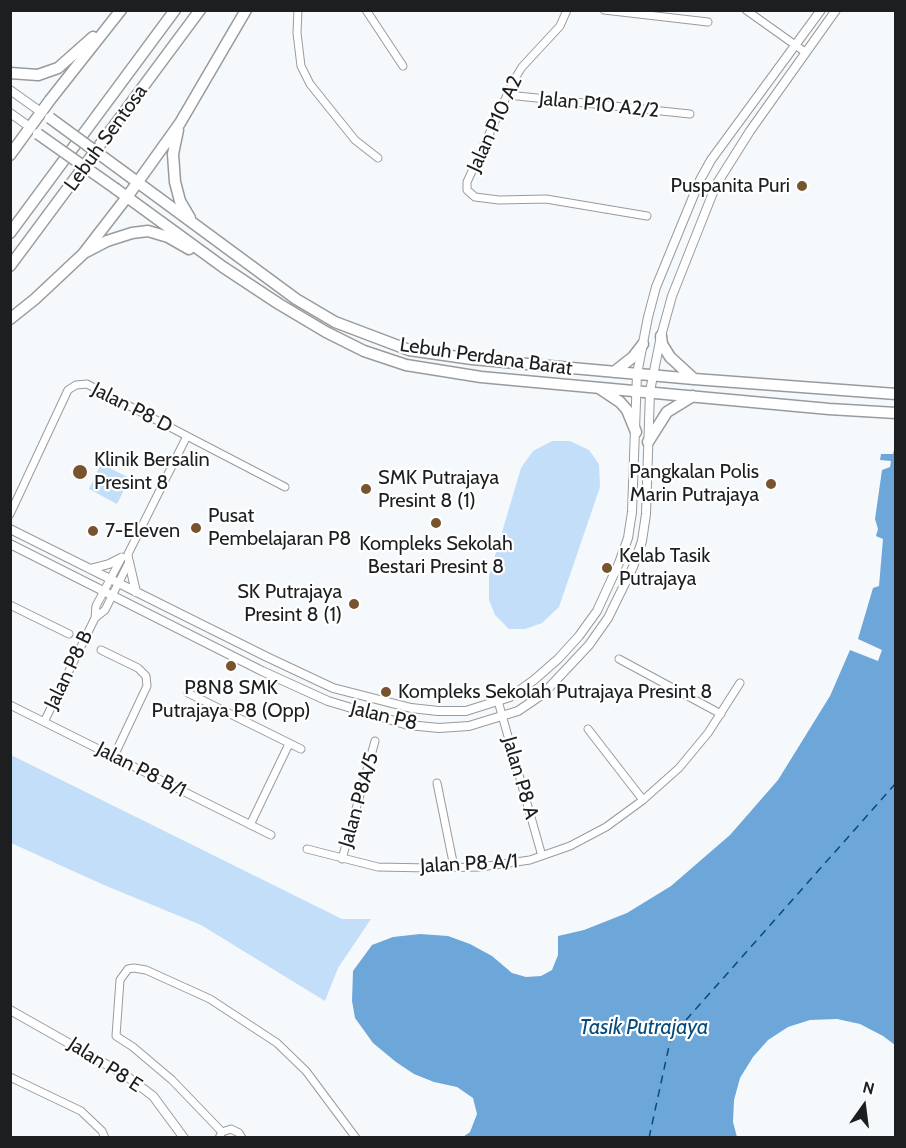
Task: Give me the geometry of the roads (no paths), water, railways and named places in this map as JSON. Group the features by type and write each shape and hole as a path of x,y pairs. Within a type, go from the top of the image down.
{"main road":[{"path":"10,155 34,130 121,10"},
{"name":"Lebuh Sentosa","path":"10,233 175,10"},
{"name":"Lebuh Sentosa","path":"10,266 200,10"},
{"path":"10,318 83,254 138,183 180,123 246,10"},
{"path":"10,73 38,75 58,68 113,19"},
{"name":"Lebuh Perdana Barat","path":"45,115 296,299 335,322 409,350 614,372 896,394"},
{"path":"180,123 173,154 175,183 180,201 191,221"},
{"name":"Lebuh Perdana Barat","path":"34,130 279,304 364,351 406,365 482,377 896,413"},
{"path":"83,254 115,238 148,231 168,237 224,267"},
{"path":"661,336 662,344 670,357 694,379"},
{"path":"614,372 633,357 643,344"},
{"path":"599,388 620,402 627,410 636,432"},
{"path":"648,442 667,412 693,396"}],"street":[{"path":"298,10 297,33 301,66 309,84 355,140 378,158"},
{"path":"366,10 403,66"},
{"name":"Jalan P10 A2","path":"567,10 560,26 522,67 514,80 467,182 467,190 475,197 507,200 546,199 646,216"},
{"path":"604,10 708,22"},
{"path":"746,10 805,52"},
{"name":"Jalan P8","path":"10,529 333,688 411,708 438,711 466,711 510,697 558,659 579,636 597,611 620,562 628,538 632,512 637,374 656,287 700,180 727,137 821,10"},
{"name":"Jalan P8","path":"10,544 103,592 328,701 408,725 439,728 469,726 518,711 543,694 589,645 608,618 633,567 642,541 646,514 650,391 661,336 676,286 716,186 750,131 836,10"},
{"name":"Lebuh Perdana Barat","path":"10,90 45,115"},
{"name":"Jalan P10 A2/2","path":"508,95 690,114"},
{"name":"Lebuh Perdana Barat","path":"10,113 34,130"},
{"name":"Jalan P8 D","path":"10,514 68,390 76,385 87,384 285,487"},
{"path":"114,581 187,436"},
{"path":"90,569 126,558"},
{"path":"126,558 136,592"},
{"name":"Jalan P8 B","path":"44,722 94,618 96,606 103,592 114,581"},
{"name":"Jalan P8 B","path":"94,618 105,610 112,596 114,581"},
{"path":"10,605 69,634"},
{"path":"101,650 138,668 146,676 147,686 114,756"},
{"path":"619,659 720,714"},
{"name":"Jalan P8 A/1","path":"307,849 378,867 454,867 491,866 530,860 570,846 606,827 643,800 679,768 708,733 740,683"},
{"path":"188,693 301,749"},
{"name":"Jalan P8 A","path":"498,701 542,856"},
{"name":"Jalan P8 B/1","path":"10,705 272,835"},
{"path":"588,729 643,800"},
{"name":"Jalan P8A/5","path":"342,859 375,741"},
{"path":"250,825 289,744"},
{"path":"437,783 454,867"},
{"path":"242,1137 231,1129 221,1135 172,1080 133,1047 116,1036 120,980 128,969 146,970 210,999 277,1043 306,1071 356,1137"},
{"name":"Jalan P8 E","path":"10,1010 63,1038 137,1084 158,1102 184,1137"},
{"path":"10,1077 81,1112 102,1131 105,1137"}],"water":[{"name":"Tasik Putrajaya","path":"895,446 895,1045 860,1024 837,1019 810,1020 788,1027 768,1040 753,1057 740,1078 734,1100 733,1122 737,1137 463,1137 470,1132 477,1114 473,1098 457,1087 434,1082 414,1074 373,1043 355,1018 352,1001 353,971 372,945 393,937 420,934 448,936 470,944 492,956 512,973 526,977 541,976 552,970 558,955 558,936 584,930 627,913 671,886 730,835 778,780 830,696 850,650 878,661 882,650 858,639 873,588 879,586 883,539 876,536 878,529 875,519 882,470 890,467 891,461 880,460 881,454 893,454"}],"place":[{"name":"Puspanita Puri","path":"802,186"},
{"name":"Klinik Bersalin Presint 8","path":"80,472"},
{"name":"Pangkalan Polis Marin Putrajaya","path":"771,484"},
{"name":"SMK Putrajaya Presint 8 (1)","path":"366,489"},
{"name":"Kompleks Sekolah Bestari Presint 8","path":"436,523"},
{"name":"Pusat Pembelajaran P8","path":"196,528"},
{"name":"7-Eleven","path":"93,531"},
{"name":"Kelab Tasik Putrajaya","path":"607,568"},
{"name":"SK Putrajaya Presint 8 (1)","path":"354,604"},
{"name":"P8N8 SMK Putrajaya P8 (Opp)","path":"231,666"},
{"name":"Kompleks Sekolah Putrajaya Presint 8","path":"386,692"}]}
